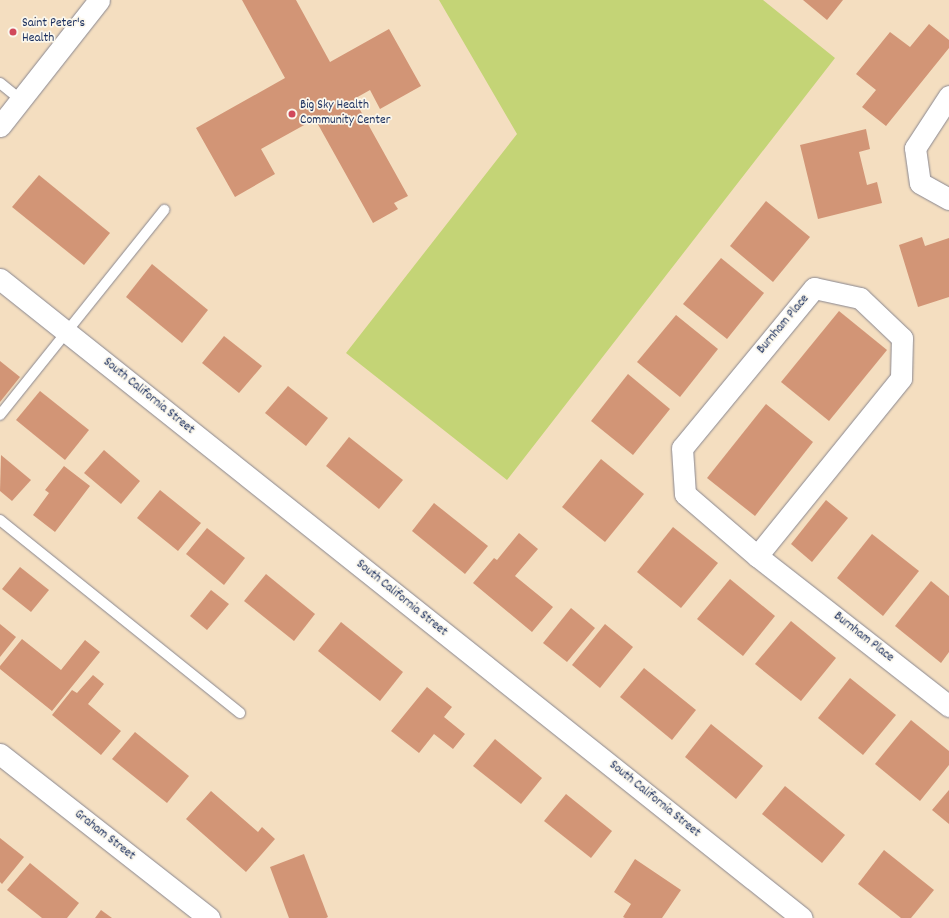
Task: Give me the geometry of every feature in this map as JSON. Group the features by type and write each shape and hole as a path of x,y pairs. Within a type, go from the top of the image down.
{"street":[{"path":"0,126 99,0"},
{"path":"949,96 915,148 920,183 949,199"},
{"name":"South California Street","path":"0,279 802,918"},
{"name":"Burnham Place","path":"757,556 901,378 902,338 860,298 814,288 682,448 685,494 757,556 949,706"},
{"name":"Graham Street","path":"0,754 209,918"}],"lane":[{"path":"0,83 21,100"},
{"path":"0,415 164,210"},
{"path":"0,520 240,712"}],"green space":[{"path":"439,0 763,0 835,58 507,480 346,353 517,134"}],"building":[{"name":"Big Sky Health Community Center","path":"242,0 296,0 330,62 389,29 421,86 380,109 370,90 354,99 408,196 394,203 398,209 373,223 315,119 261,149 275,174 235,197 196,128 285,78"},
{"path":"803,0 843,0 827,20"},
{"path":"929,24 949,40 949,48 886,126 862,107 876,90 856,74 890,32 910,47"},
{"path":"866,129 870,149 859,152 867,185 877,182 882,203 818,219 800,145"},
{"path":"39,175 110,233 84,265 12,207"},
{"path":"766,201 810,237 773,282 730,246"},
{"path":"922,237 925,246 949,238 949,297 918,307 899,245"},
{"path":"721,258 764,293 727,339 683,304"},
{"path":"152,264 208,310 182,343 126,297"},
{"path":"839,311 887,350 829,421 781,382"},
{"path":"676,315 718,349 680,397 637,362"},
{"path":"224,336 262,366 239,393 202,363"},
{"path":"0,361 20,377 0,402"},
{"path":"628,374 670,409 633,455 591,421"},
{"path":"288,386 328,418 306,446 265,413"},
{"path":"40,391 89,430 65,460 16,420"},
{"path":"766,404 813,442 755,516 707,478"},
{"path":"349,437 403,480 379,509 326,466"},
{"path":"104,450 140,481 121,504 84,473"},
{"path":"1,455 31,480 12,501 0,491"},
{"path":"601,459 644,494 605,542 562,507"},
{"path":"64,466 90,486 55,532 33,515 49,493 45,490"},
{"path":"160,490 201,523 178,551 137,518"},
{"path":"826,500 848,518 812,562 791,544"},
{"path":"434,503 488,546 465,574 412,531"},
{"path":"673,527 718,563 681,608 637,572"},
{"path":"207,528 245,558 224,585 186,554"},
{"path":"519,533 538,549 515,576 553,607 532,632 473,583 494,558 497,560"},
{"path":"872,534 919,571 883,616 837,578"},
{"path":"20,567 49,590 31,612 2,589"},
{"path":"266,574 315,614 294,641 244,601"},
{"path":"730,579 775,616 743,656 697,619"},
{"path":"931,581 949,596 949,652 941,663 895,626"},
{"path":"211,590 229,604 207,630 190,616"},
{"path":"571,608 595,628 567,662 543,643"},
{"path":"791,621 836,658 801,701 755,664"},
{"path":"341,622 403,672 380,701 318,651"},
{"path":"0,624 16,637 0,657"},
{"path":"605,624 633,647 600,688 572,665"},
{"path":"22,639 61,670 85,640 100,652 52,711 0,669 0,666"},
{"path":"644,668 696,710 672,740 620,697"},
{"path":"93,675 104,684 88,704 121,731 101,755 52,715 72,690 77,693"},
{"path":"850,678 896,715 863,755 818,718"},
{"path":"427,687 452,707 444,717 465,734 453,749 434,734 419,753 391,731"},
{"path":"911,720 949,751 949,765 920,801 875,764"},
{"path":"711,724 763,766 736,799 685,757"},
{"path":"135,732 189,776 167,803 112,759"},
{"path":"495,739 542,778 521,804 473,766"},
{"path":"785,786 845,835 822,863 762,814"},
{"path":"949,790 949,824 932,810"},
{"path":"211,791 258,832 262,827 275,839 246,872 186,819"},
{"path":"566,794 612,831 591,858 544,821"},
{"path":"0,838 24,857 2,884 0,882"},
{"path":"884,850 934,890 911,918 901,918 858,884"},
{"path":"304,854 328,917 326,918 289,918 270,867"},
{"path":"635,859 681,890 662,918 623,917 631,904 614,892"},
{"path":"30,863 79,903 67,918 42,918 7,890"},
{"path":"101,910 112,918 95,918"}],"place":[{"name":"Saint Peter's Health","path":"13,32"},
{"name":"Big Sky Health Community Center","path":"292,114"}]}
